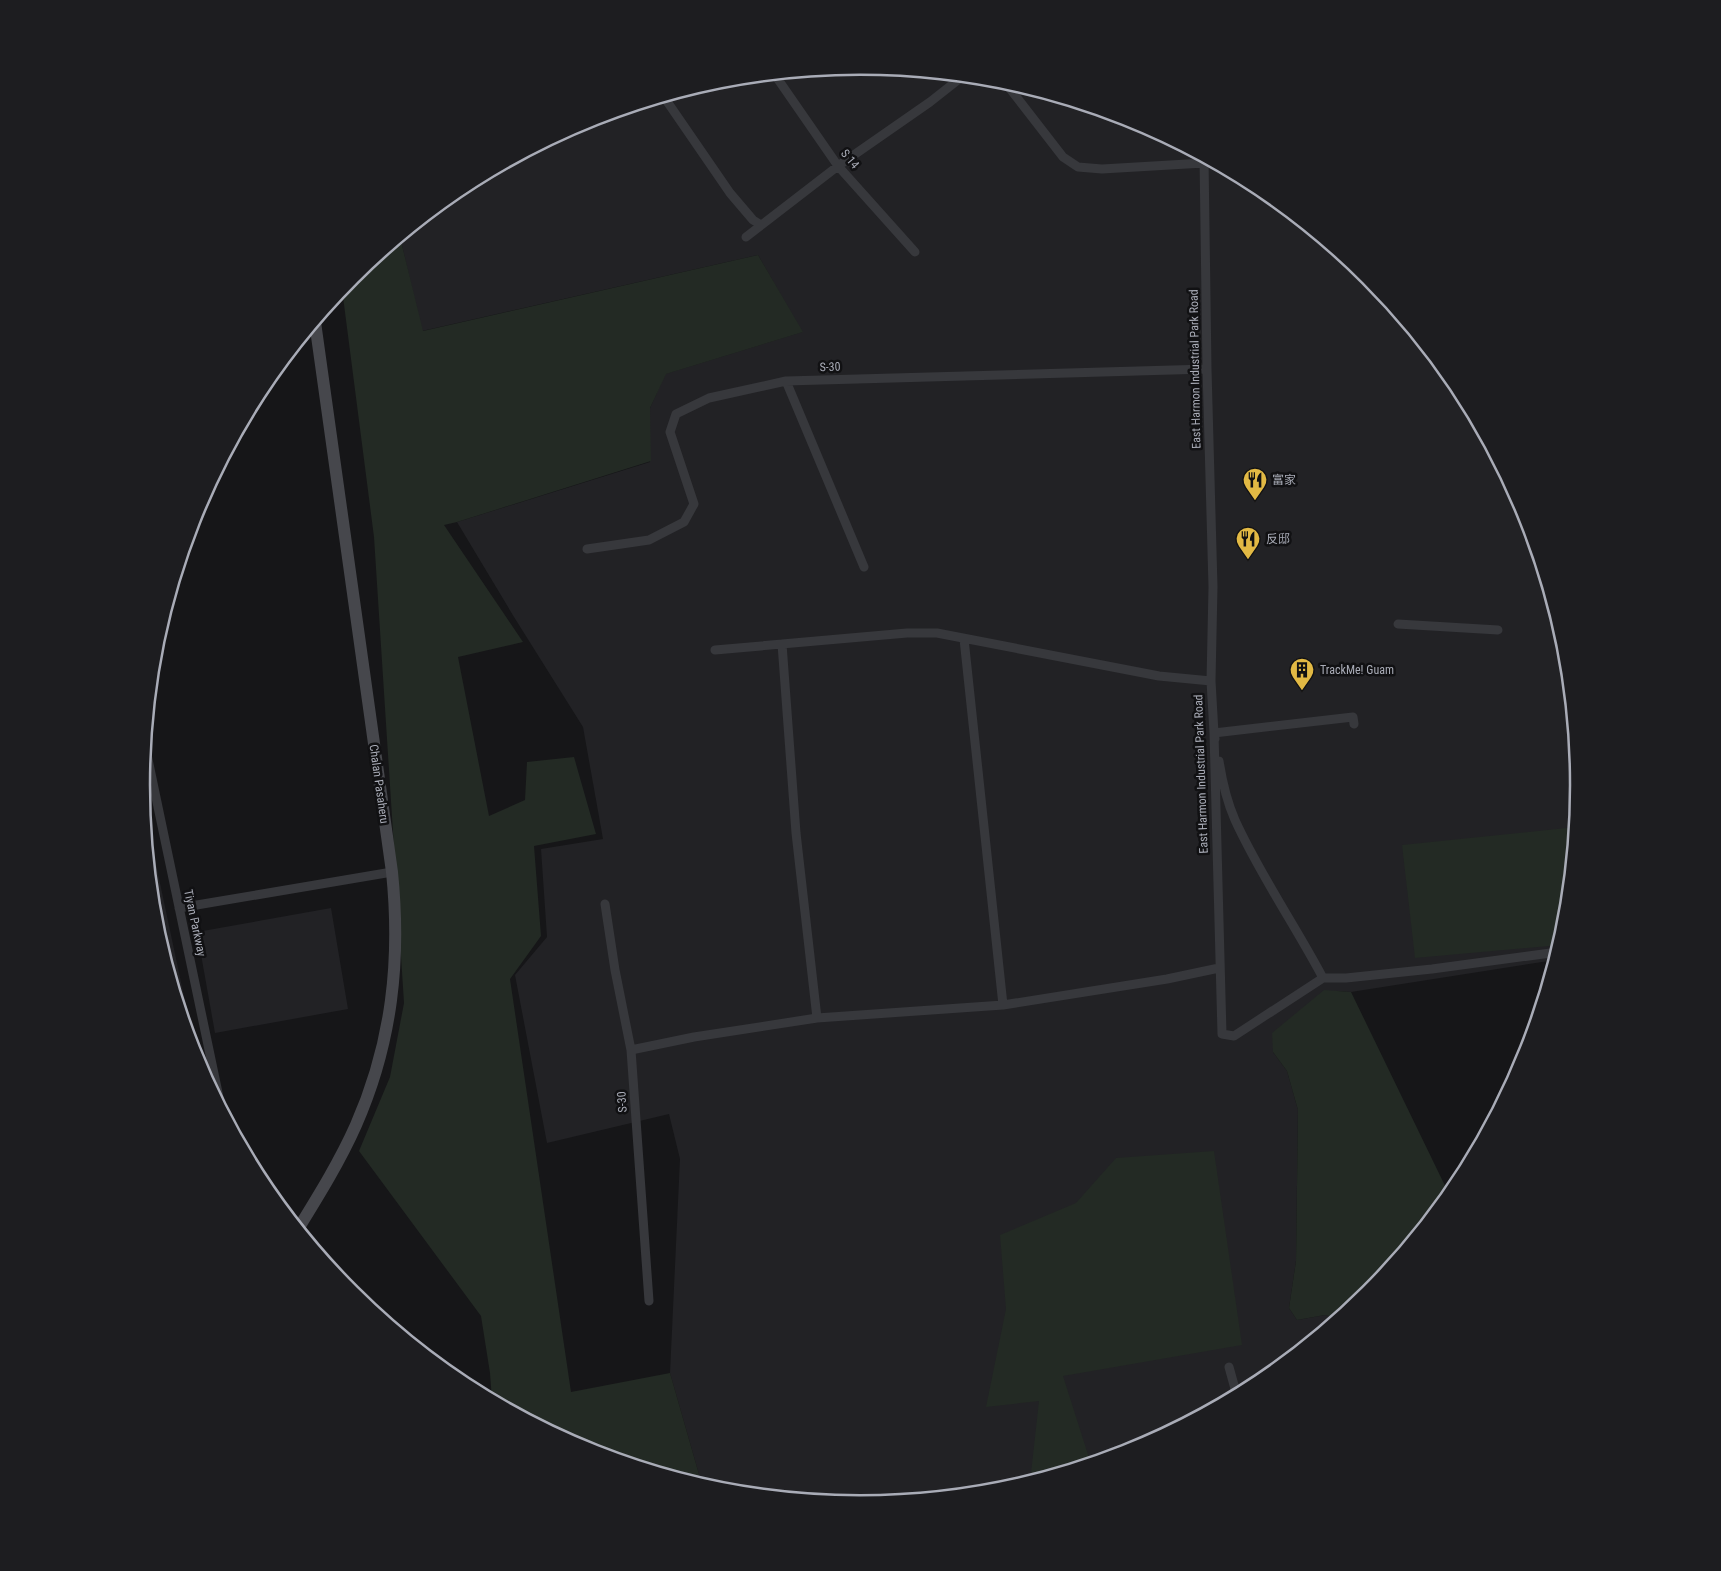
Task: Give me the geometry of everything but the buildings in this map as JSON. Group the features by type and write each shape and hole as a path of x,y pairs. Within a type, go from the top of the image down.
{"main road":[{"name":"Chalan Pasaheru","path":"301,1223 327,1181 355,1127 370,1090 385,1039 391,1010 396,955 395,900 392,872 316,329"}],"street":[{"name":"S 14","path":"779,80 838,166 915,252"},
{"path":"746,236 838,166 930,102 956,82"},
{"path":"1013,92 1063,157 1078,167 1102,169 1198,161"},
{"path":"667,102 730,193 753,220 761,225"},
{"name":"East Harmon Industrial Park Road","path":"1204,164 1213,587 1211,681 1222,1034 1234,1036 1323,978"},
{"name":"S-30","path":"587,549 649,540 684,522 694,504 670,432 676,414 709,398 786,381 1207,368"},
{"path":"786,381 864,567"},
{"path":"1398,624 1498,630"},
{"path":"716,650 907,633 937,633 1159,676 1211,681"},
{"path":"964,639 1003,1005"},
{"path":"782,644 796,833 817,1018"},
{"path":"1354,724 1354,717 1214,733 1222,777 1234,819 1323,978 1346,978 1432,969 1551,953"},
{"name":"Tiyan Parkway","path":"151,772 216,1085"},
{"path":"179,908 392,872"},
{"name":"S-30","path":"605,904 615,970 631,1050 649,1301"},
{"path":"631,1050 694,1037 817,1018 1003,1005 1167,979 1219,968"},
{"path":"1229,1367 1235,1389"}],"shaded area":[{"path":"860,75 953,81 1044,99 1132,129 1175,148 1216,170 1293,222 1329,251 1395,317 1424,353 1476,430 1498,471 1533,557 1547,602 1565,693 1571,786 1569,832 1565,878 1549,961 1351,992 1337,991 1273,1052 1287,1071 1298,1110 1296,1261 1289,1308 1297,1320 1325,1315 1332,1317 1329,1320 1255,1376 1216,1401 1175,1423 1132,1442 1044,1472 953,1490 860,1496 768,1490 700,1477 670,1373 680,1159 669,1114 547,1143 515,975 547,937 541,849 603,839 583,727 457,522 650,462 650,408 665,374 802,332 758,255 422,331 401,243 466,195 505,170 546,148 589,129 677,99 768,81"},
{"path":"402,243 423,331 758,255 803,332 666,374 650,408 651,461 444,525 523,642 458,657 489,816 525,800 527,762 574,757 596,834 534,846 541,936 510,979 571,1392 670,1373 700,1477 632,1458 589,1442 546,1423 491,1392 481,1316 359,1151 390,1077 404,1003 374,537 343,299"},
{"path":"1569,828 1565,878 1552,946 1415,958 1402,845"},
{"path":"154,855 187,1012 174,969 164,924"},
{"path":"331,908 348,1009 215,1033 197,932"},
{"path":"1324,990 1351,992 1446,1187 1395,1254 1332,1317 1325,1315 1297,1320 1289,1308 1296,1261 1298,1110 1287,1071 1273,1052 1272,1033"},
{"path":"1214,1151 1242,1345 1063,1376 1089,1458 1031,1475 1039,1401 986,1407 1006,1309 1000,1235 1076,1203 1116,1158"}],"place":[{"name":"富家","path":"1255,501"},
{"name":"反邸","path":"1248,560"},
{"name":"TrackMe! Guam","path":"1302,691"}]}
